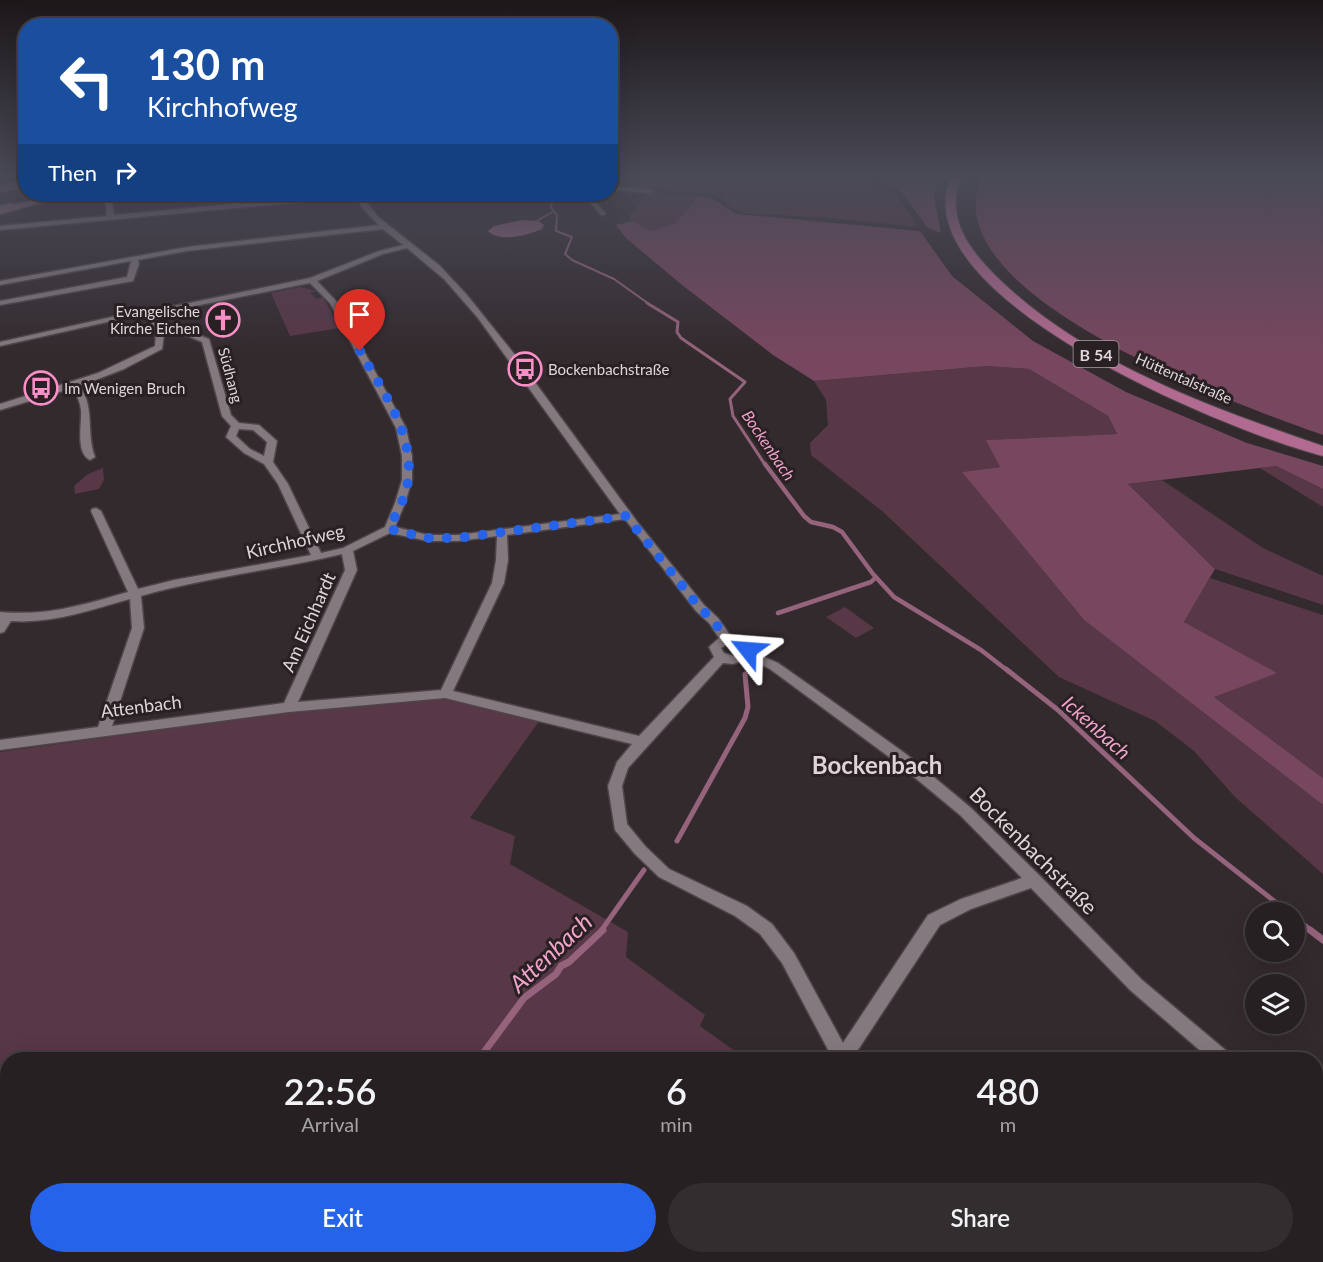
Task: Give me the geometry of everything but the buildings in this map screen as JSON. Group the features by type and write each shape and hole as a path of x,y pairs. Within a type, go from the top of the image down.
{"highway":[{"name":"Hüttentalstraße","path":"957,236 967,253 989,277 1017,303 1056,330 1160,387 1287,439 1323,451"},
{"name":"Hüttentalstraße","path":"971,236 995,269 1031,301 1097,344 1173,382 1323,442"}],"street":[{"path":"0,283 187,249 304,236"},
{"path":"396,236 446,275 494,333 626,516 700,608 714,621 726,639"},
{"path":"0,344 134,314 150,313 312,280 381,252 410,245"},
{"path":"0,303 130,279 135,264 134,258"},
{"path":"312,280 333,302 401,428 406,443 408,472 405,494 389,529 442,539 626,516"},
{"path":"0,407 75,385 129,365 149,353 159,346 160,332 150,313"},
{"name":"Südhang","path":"160,332 196,334 206,341 227,416 236,426 256,428 272,441 268,462"},
{"path":"75,385 83,394 87,404 86,449 90,457"},
{"name":"Südhang","path":"236,426 231,437 247,451 268,462 283,484 318,557"},
{"path":"96,511 135,594 138,628 104,730"},
{"name":"Kirchhofweg","path":"2,621 62,615 174,584 318,557 347,550 389,529"},
{"path":"445,694 498,583 502,560 502,533"},
{"name":"Am Eichhardt","path":"289,707 351,570 347,550"},
{"path":"726,639 742,641 748,647 747,654 736,660 721,657 717,654 715,647 726,639"},
{"name":"Bockenbachstraße","path":"747,654 774,666 901,758 965,811 1136,985 1214,1052"},
{"path":"721,657 622,766 615,786 620,826 640,850 664,873 741,912 766,929 788,958 838,1052"},
{"name":"Attenbach","path":"0,745 289,707 445,694 642,742"},
{"path":"847,1052 934,920 966,904 1035,880"}],"shaded area":[{"path":"624,236 923,236 952,276 1033,341 1126,392 1247,443 1323,466 1323,489 1276,466 1128,484 1215,569 1184,622 1277,673 1214,697 1323,778 1323,805 1084,620 962,472 1000,467 986,440 1117,434 1108,416 1029,369 987,366 814,381 773,355 682,285"},
{"path":"986,236 1323,236 1323,435 1283,421 1166,372 1102,340 1045,303 1001,263"},
{"path":"301,287 316,291 310,293 317,299 323,297 340,328 290,336 271,293"},
{"path":"987,366 1029,369 1108,416 1117,434 987,440 1000,467 963,472 1084,620 1323,805 1323,874 1235,797 1194,751 1155,721 1059,677 882,511 811,455 810,443 828,425 826,400 814,381"},
{"path":"1276,466 1323,489 1323,507 1260,468"},
{"path":"103,468 104,480 99,489 75,494 74,486 88,474"},
{"path":"1162,480 1263,548 1323,576 1323,605 1215,569 1128,484"},
{"path":"1210,578 1323,615 1323,778 1213,696 1276,673 1184,622"},
{"path":"845,607 874,628 856,638 826,617"},
{"path":"451,697 540,720 470,818 515,836 510,864 628,932 626,957 705,1015 700,1026 736,1052 0,1052 0,752 291,712"}],"waterway":[{"name":"Bockenbach","path":"569,236 572,237 565,254 572,260 614,279 649,304"},
{"name":"Bockenbach","path":"647,303 678,322 677,332 681,338 745,382 730,399 733,416 766,466"},
{"name":"Bockenbach","path":"765,464 804,516 811,522 833,527 842,532 876,577"},
{"name":"Attenbach","path":"778,613 871,582 876,577"},
{"name":"Ickenbach","path":"876,577 894,597 981,650 1008,671"},
{"name":"Ickenbach","path":"1006,669 1058,710 1194,838 1275,902"},
{"name":"Attenbach","path":"677,841 745,718 748,707 745,674"},
{"name":"Attenbach","path":"601,931 644,870"},
{"name":"Ickenbach","path":"1305,926 1312,931"},
{"name":"Attenbach","path":"484,1052 524,998 556,974 561,966 569,962 603,930"},
{"name":"Ickenbach","path":"1310,930 1323,940"}],"place":[{"name":"Evangelische Kirche Eichen","path":"223,320"},
{"name":"Bockenbachstraße","path":"525,369"},
{"name":"Im Wenigen Bruch","path":"41,388"}],"district":[{"name":"Bockenbach","path":"877,764"}],"route":[{"path":"360,351 401,428 406,443 408,472 405,494 389,529 442,539 626,516 700,608 714,621 726,639 742,641 748,650"}]}
